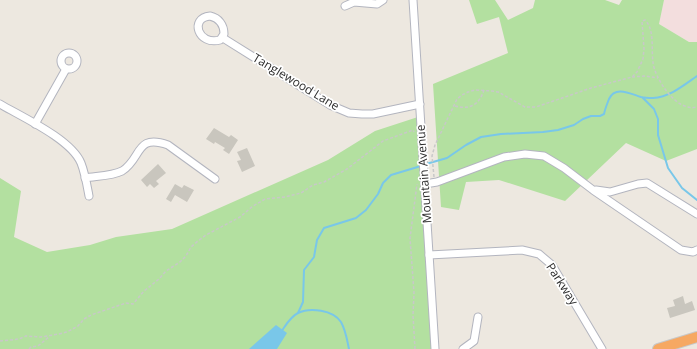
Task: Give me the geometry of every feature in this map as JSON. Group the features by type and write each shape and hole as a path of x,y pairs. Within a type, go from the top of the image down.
{"highway":[{"path":"659,349 697,337"},
{"path":"659,349 672,349"}],"street":[{"path":"345,6 354,2 377,4 383,0"},
{"name":"Mountain Avenue","path":"413,0 435,349"},
{"name":"Tanglewood Lane","path":"223,38 330,105 349,113 373,114 420,104"},
{"path":"34,124 66,69"},
{"path":"0,104 54,135 74,153 81,162 89,196"},
{"path":"85,178 117,173 124,170 144,145 155,142 168,146 215,179"},
{"path":"425,184 437,182 504,157 530,154 544,156 554,161 593,190 681,250 693,252 697,250"},
{"path":"593,190 610,192 647,183 697,214"},
{"name":"Parkway","path":"429,255 522,250 539,254 552,265 602,349"},
{"path":"463,349 474,341 478,317"}],"path":[{"path":"632,77 643,59 644,49 642,21 645,20 648,22 652,34 653,63 658,78 673,98 684,106 697,107"},
{"path":"434,176 432,156 435,145 455,106 457,99 462,95 475,90 498,92 525,107 536,107 591,88 632,77 645,76 658,78"},
{"path":"455,106 462,108 469,107 480,100 484,90"},
{"path":"0,341 19,340 26,336 37,338 49,337 67,332 78,326 84,319 91,315 126,303 133,304 144,291 159,279 166,271 180,262 186,256 191,247 198,241 206,235 240,217 264,199 285,197 300,193 313,185 324,182 347,169 383,141 414,130"},
{"path":"415,349 413,315 414,293 410,238 417,179"},
{"path":"29,349 31,347 38,346 49,337"}],"shaded area":[{"path":"664,0 697,0 697,42 689,42 659,24"}],"green space":[{"path":"469,0 495,0 508,20 533,8 535,0 605,0 619,5 622,0 664,0 659,24 689,42 697,42 697,149 666,161 626,143 565,201 499,180 466,182 459,210 441,207 433,84 508,53 499,17 477,24"},
{"path":"421,116 429,255 431,349 0,349 0,178 21,191 14,237 47,252 90,245 116,237 172,229 328,160 375,131"}],"water":[{"path":"276,325 287,333 277,349 249,349"}],"building":[{"path":"214,128 229,137 231,135 238,140 229,154 223,150 225,148 206,139"},
{"path":"247,148 255,166 242,172 237,161 241,160 237,152"},
{"path":"158,164 166,173 156,181 159,184 154,188 150,184 147,187 141,180"},
{"path":"175,184 182,188 184,185 194,190 187,202 175,195 171,202 166,199"},
{"path":"683,296 685,304 692,301 695,310 670,318 667,308 675,306 673,300"}],"waterway":[{"path":"426,164 447,158 481,137 558,130 574,125 591,116 600,116 604,114 609,99 615,92 619,91 646,98 659,97 676,90 697,76"},
{"path":"643,98 654,109 658,119 658,135 668,168 682,188 697,200"},
{"path":"298,313 303,302 304,270 314,257 317,240 324,228 356,218 366,210 378,194 383,183 391,175 421,166"},
{"path":"281,332 290,319 298,313 309,310 327,312 341,322 349,349"}]}
